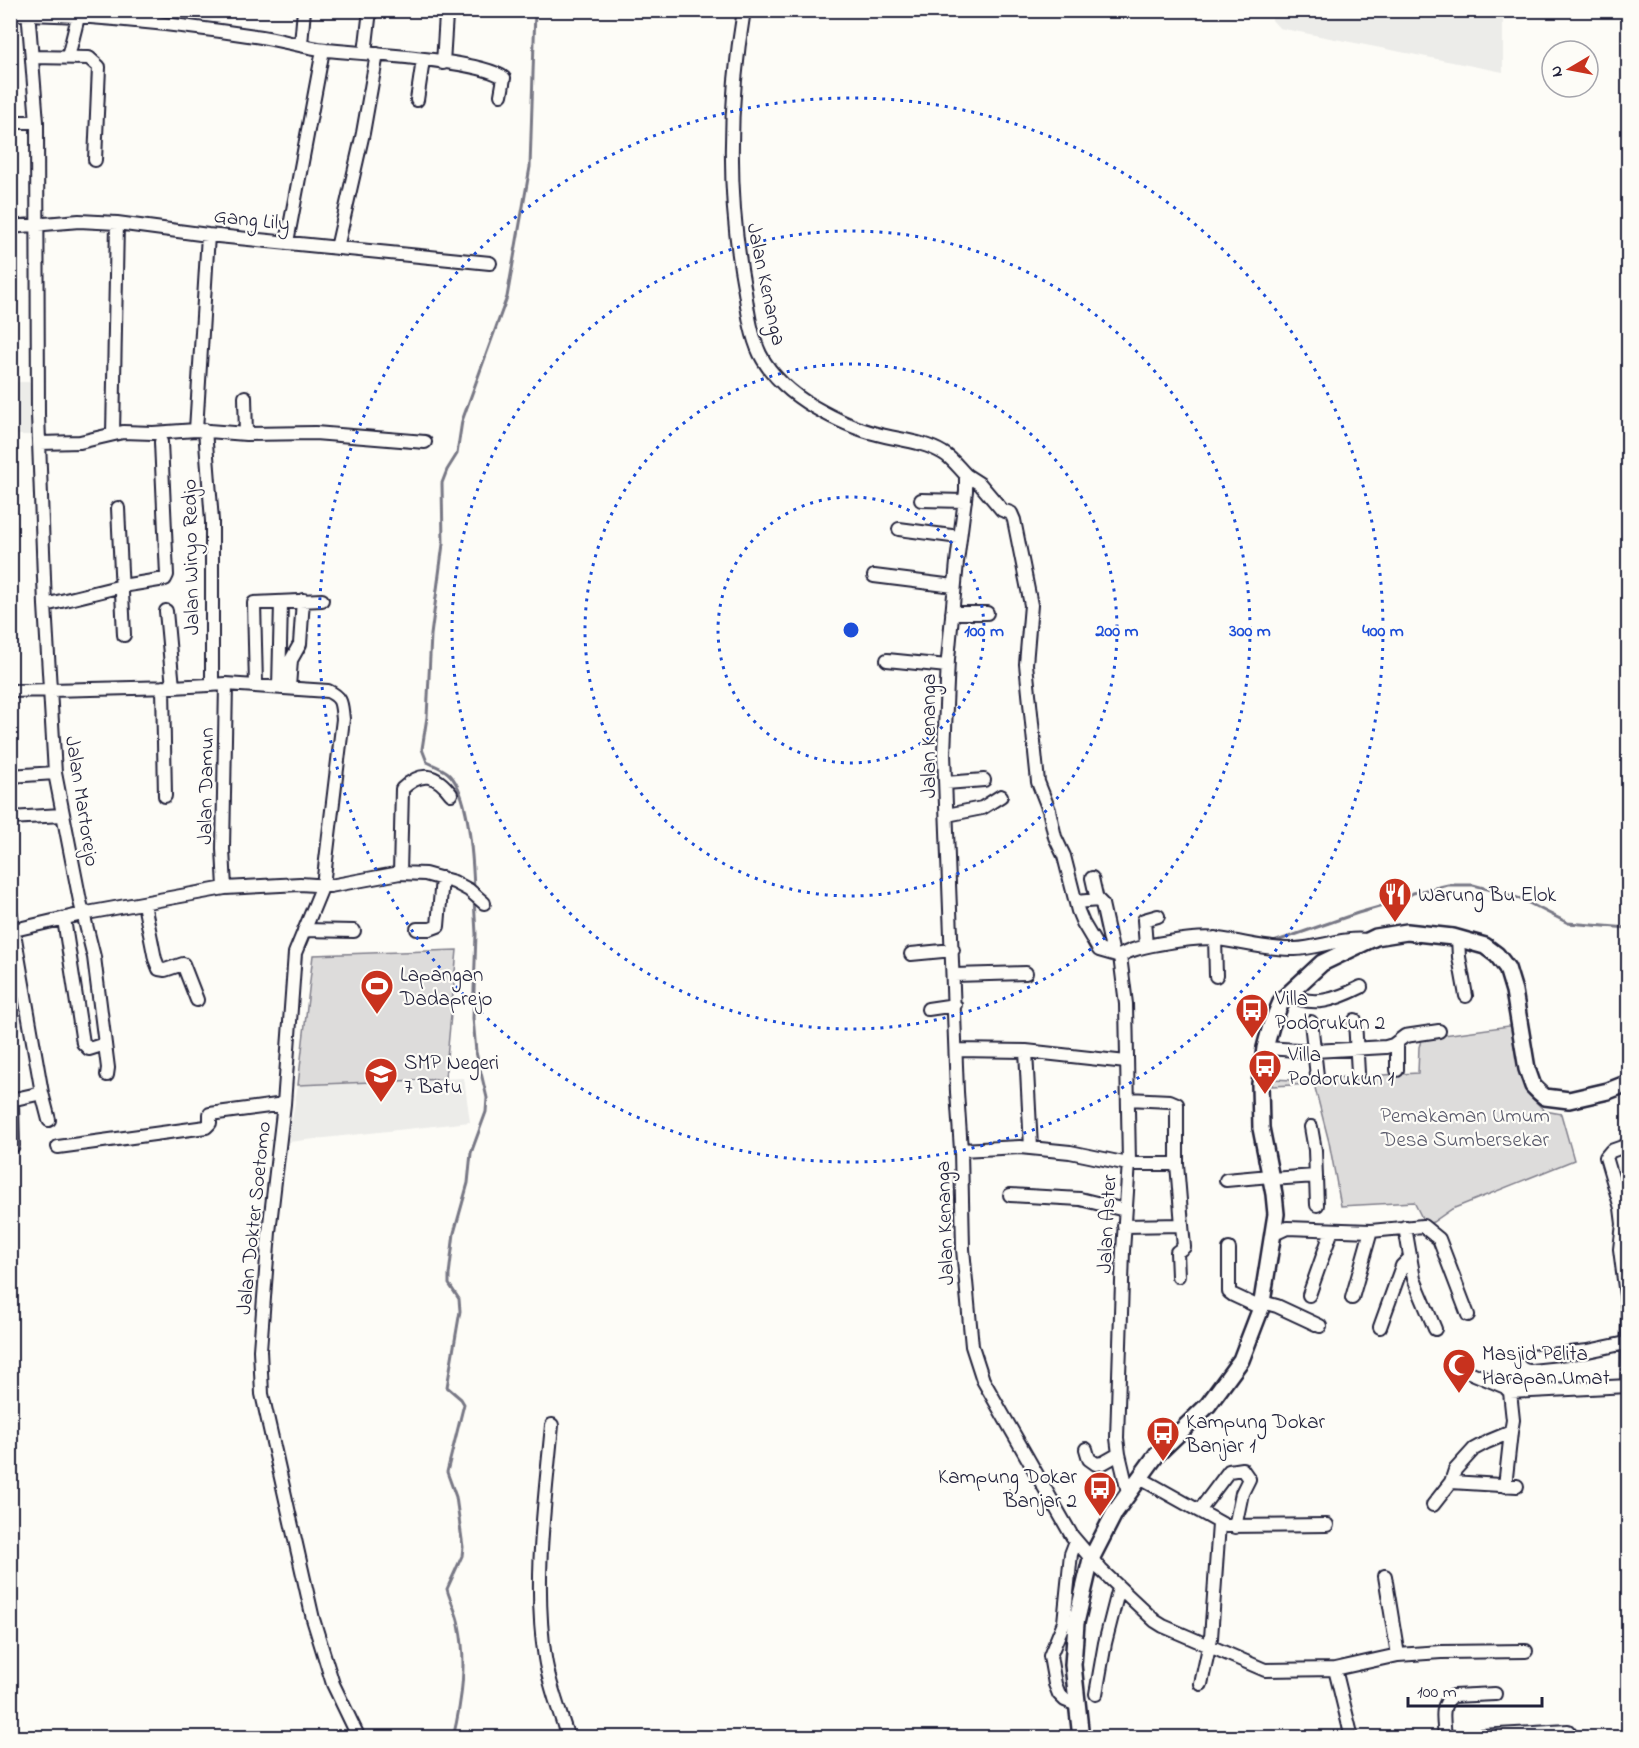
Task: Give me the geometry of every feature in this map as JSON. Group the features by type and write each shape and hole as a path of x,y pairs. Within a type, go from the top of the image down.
{"main road":[{"path":"1080,1737 1073,1665 1076,1623 1091,1559 1128,1492 1157,1454 1208,1405 1241,1360 1262,1305 1276,1214 1261,1128 1259,1098 1265,1048 1277,1009 1288,993 1322,963 1367,940 1407,932 1458,938 1485,946 1497,955 1507,968 1514,991 1527,1070 1533,1086 1539,1092 1545,1097 1569,1100 1599,1094 1629,1083"}],"street":[{"path":"301,44 304,10"},
{"path":"337,248 363,133 371,54 370,10"},
{"name":"Jalan Kenanga","path":"744,10 734,97 731,187 736,245 759,351 774,374 796,395 817,409 876,434 932,448 950,458 966,475 947,666 944,753 965,1283 972,1346 983,1380 1074,1539 1119,1588 1155,1621 1265,1671 1335,1669 1398,1656 1441,1652 1526,1651"},
{"path":"10,14 28,12 175,24 301,44 323,50 482,68 502,76 505,80 501,95"},
{"name":"Jalan Martorejo","path":"28,12 37,122 39,443 45,605 55,773 62,815 94,957 107,1075"},
{"path":"443,63 446,15"},
{"path":"68,57 78,17"},
{"path":"287,242 323,50"},
{"path":"32,57 89,58 99,67 94,160"},
{"path":"417,100 423,60"},
{"path":"10,122 37,122"},
{"name":"Gang Lily","path":"10,227 78,221 117,222 208,235 490,263"},
{"path":"113,434 117,222"},
{"name":"Jalan Wiryo Redjo","path":"208,235 200,430 212,521 212,684"},
{"path":"245,397 246,434"},
{"path":"39,443 80,442 113,434 200,430 246,434 315,433 425,442"},
{"path":"45,605 122,586 163,581 167,576 161,442"},
{"path":"966,475 980,484 1001,509 1011,513 1014,520 1031,606 1026,664 1038,782 1049,810 1055,837 1064,856 1083,923 1096,948 1107,954 1117,955 1146,946 1215,938 1280,949 1367,940"},
{"path":"921,500 965,501"},
{"path":"118,508 124,635"},
{"path":"899,529 959,537"},
{"path":"874,576 954,586"},
{"path":"284,687 291,660 300,644 303,600"},
{"path":"256,685 253,606 256,602 322,600"},
{"path":"281,603 284,687"},
{"path":"165,796 168,687 166,611"},
{"path":"952,613 987,613"},
{"path":"887,660 947,666"},
{"path":"10,691 212,684 284,687"},
{"name":"Jalan Damun","path":"225,888 223,849 226,684"},
{"name":"Jalan Dokter Soetomo","path":"284,687 328,691 337,695 341,702 343,719 323,885 295,953 291,984 284,1104 269,1232 260,1350 262,1394 313,1619 333,1684 359,1737"},
{"path":"10,776 55,773"},
{"path":"400,873 402,789 416,779 431,777 441,782 451,794"},
{"path":"946,783 984,780"},
{"path":"947,815 982,808 1001,796"},
{"path":"10,818 62,815"},
{"path":"13,930 84,914 225,888 348,884 400,873 425,874 442,878 477,897"},
{"path":"417,929 430,929 438,926 442,878"},
{"name":"Jalan Aster","path":"1092,878 1097,900 1102,904 1117,955 1126,1004 1128,1164 1118,1438 1119,1454 1128,1492"},
{"path":"1076,902 1097,900"},
{"path":"144,904 159,969 164,970 183,964 197,1000"},
{"path":"10,910 49,1120"},
{"path":"1146,946 1144,920 1158,916"},
{"path":"64,919 83,1043 89,1049 105,1044"},
{"path":"304,930 354,931"},
{"path":"1215,938 1216,976"},
{"path":"1458,938 1466,996"},
{"path":"911,954 953,950"},
{"path":"954,975 1026,973"},
{"path":"1288,993 1301,1000 1322,1001 1342,996 1360,987"},
{"path":"928,1009 955,1005"},
{"path":"1355,1020 1358,1073"},
{"path":"1311,1022 1317,1076"},
{"path":"1265,1048 1314,1051 1386,1047 1405,1036 1439,1031"},
{"path":"1397,1042 1397,1070"},
{"path":"956,1050 1026,1051 1126,1062"},
{"path":"1026,1051 1031,1148"},
{"path":"13,1146 12,1102 15,1099 42,1092"},
{"path":"1128,1099 1170,1101 1177,1104 1177,1164 1184,1247 1177,1252 1178,1276"},
{"path":"58,1147 206,1127 210,1123 210,1114 284,1104"},
{"path":"1311,1127 1314,1142 1317,1205"},
{"path":"1510,1392 1628,1386 1626,1343 1628,1311 1620,1249 1623,1224 1621,1208 1606,1157 1611,1151 1629,1145"},
{"path":"961,1150 1031,1148 1070,1152 1128,1164 1177,1164"},
{"path":"1226,1180 1316,1176"},
{"path":"1010,1196 1080,1199 1125,1210"},
{"path":"1276,1214 1287,1228"},
{"path":"1125,1226 1182,1225"},
{"path":"1272,1235 1287,1228 1371,1231 1423,1226 1439,1239 1468,1315"},
{"path":"1405,1227 1409,1258 1417,1289 1435,1329"},
{"path":"1309,1295 1332,1230"},
{"path":"1352,1298 1371,1231"},
{"path":"1229,1249 1229,1292 1262,1305 1277,1306 1320,1326"},
{"path":"1380,1327 1402,1266 1409,1258"},
{"path":"1530,1357 1588,1351 1626,1343"},
{"path":"1450,1482 1511,1486 1510,1432 1513,1420 1510,1392 1505,1387 1467,1371"},
{"path":"552,1425 543,1532 542,1623 547,1671 568,1737"},
{"path":"1433,1505 1450,1482 1455,1470 1474,1449 1510,1432"},
{"path":"1086,1449 1089,1459 1096,1464 1119,1454"},
{"path":"1199,1511 1229,1471 1242,1469 1249,1479 1242,1494 1235,1527"},
{"path":"1140,1478 1219,1524 1235,1527 1327,1525"},
{"path":"1201,1684 1209,1647 1219,1524"},
{"path":"1074,1539 1064,1622 1050,1656 1056,1689 1063,1699 1076,1698"},
{"path":"1385,1576 1398,1656"},
{"path":"1096,1694 1105,1643 1119,1588"},
{"path":"1335,1669 1352,1737"},
{"path":"1495,1694 1453,1696 1447,1700 1444,1707 1445,1737 1568,1731 1573,1737"}],"shaded area":[{"path":"1273,10 1503,11 1503,72 1279,28 1272,20"},
{"path":"11,382 35,382 34,435 11,435"},
{"name":"SMP Negeri 7 Batu","path":"464,1078 470,1122 288,1142 298,1085"}],"green space":[{"name":"Lapangan Dadaprejo","path":"457,950 445,1079 298,1085 313,955"},
{"name":"Pemakaman Umum Desa Sumbersekar","path":"1516,1025 1529,1095 1545,1111 1561,1114 1574,1160 1452,1209 1433,1222 1425,1224 1414,1202 1341,1206 1329,1142 1314,1084 1272,1086 1272,1079 1293,1080 1418,1073 1419,1047 1422,1038"}],"waterway":[{"path":"474,890 469,828 461,795 448,773 427,762 422,749 427,717 431,635 443,544 442,483 457,454 462,421 507,297 530,167 535,10"},
{"path":"1271,943 1400,901 1413,893 1448,885 1473,885 1506,894 1568,923 1628,928"},
{"path":"453,1738 461,1696 463,1653 458,1620 447,1589 462,1556 463,1547 456,1497 447,1472 464,1404 447,1387 460,1311 459,1299 449,1284 449,1275 454,1233 468,1183 471,1153 486,1112 487,1098 476,1052 473,1018 476,934 474,899"}],"place":[{"name":"Warung Bu Elok","path":"1395,923"},
{"name":"Lapangan Dadaprejo","path":"377,1015"},
{"name":"Villa Podorukun 2","path":"1252,1039"},
{"name":"Villa Podorukun 1","path":"1265,1095"},
{"name":"SMP Negeri 7 Batu","path":"381,1103"},
{"name":"Masjid Pelita Harapan Umat","path":"1459,1394"},
{"name":"Kampung Dokar Banjar 1","path":"1163,1462"},
{"name":"Kampung Dokar Banjar 2","path":"1100,1517"}]}
